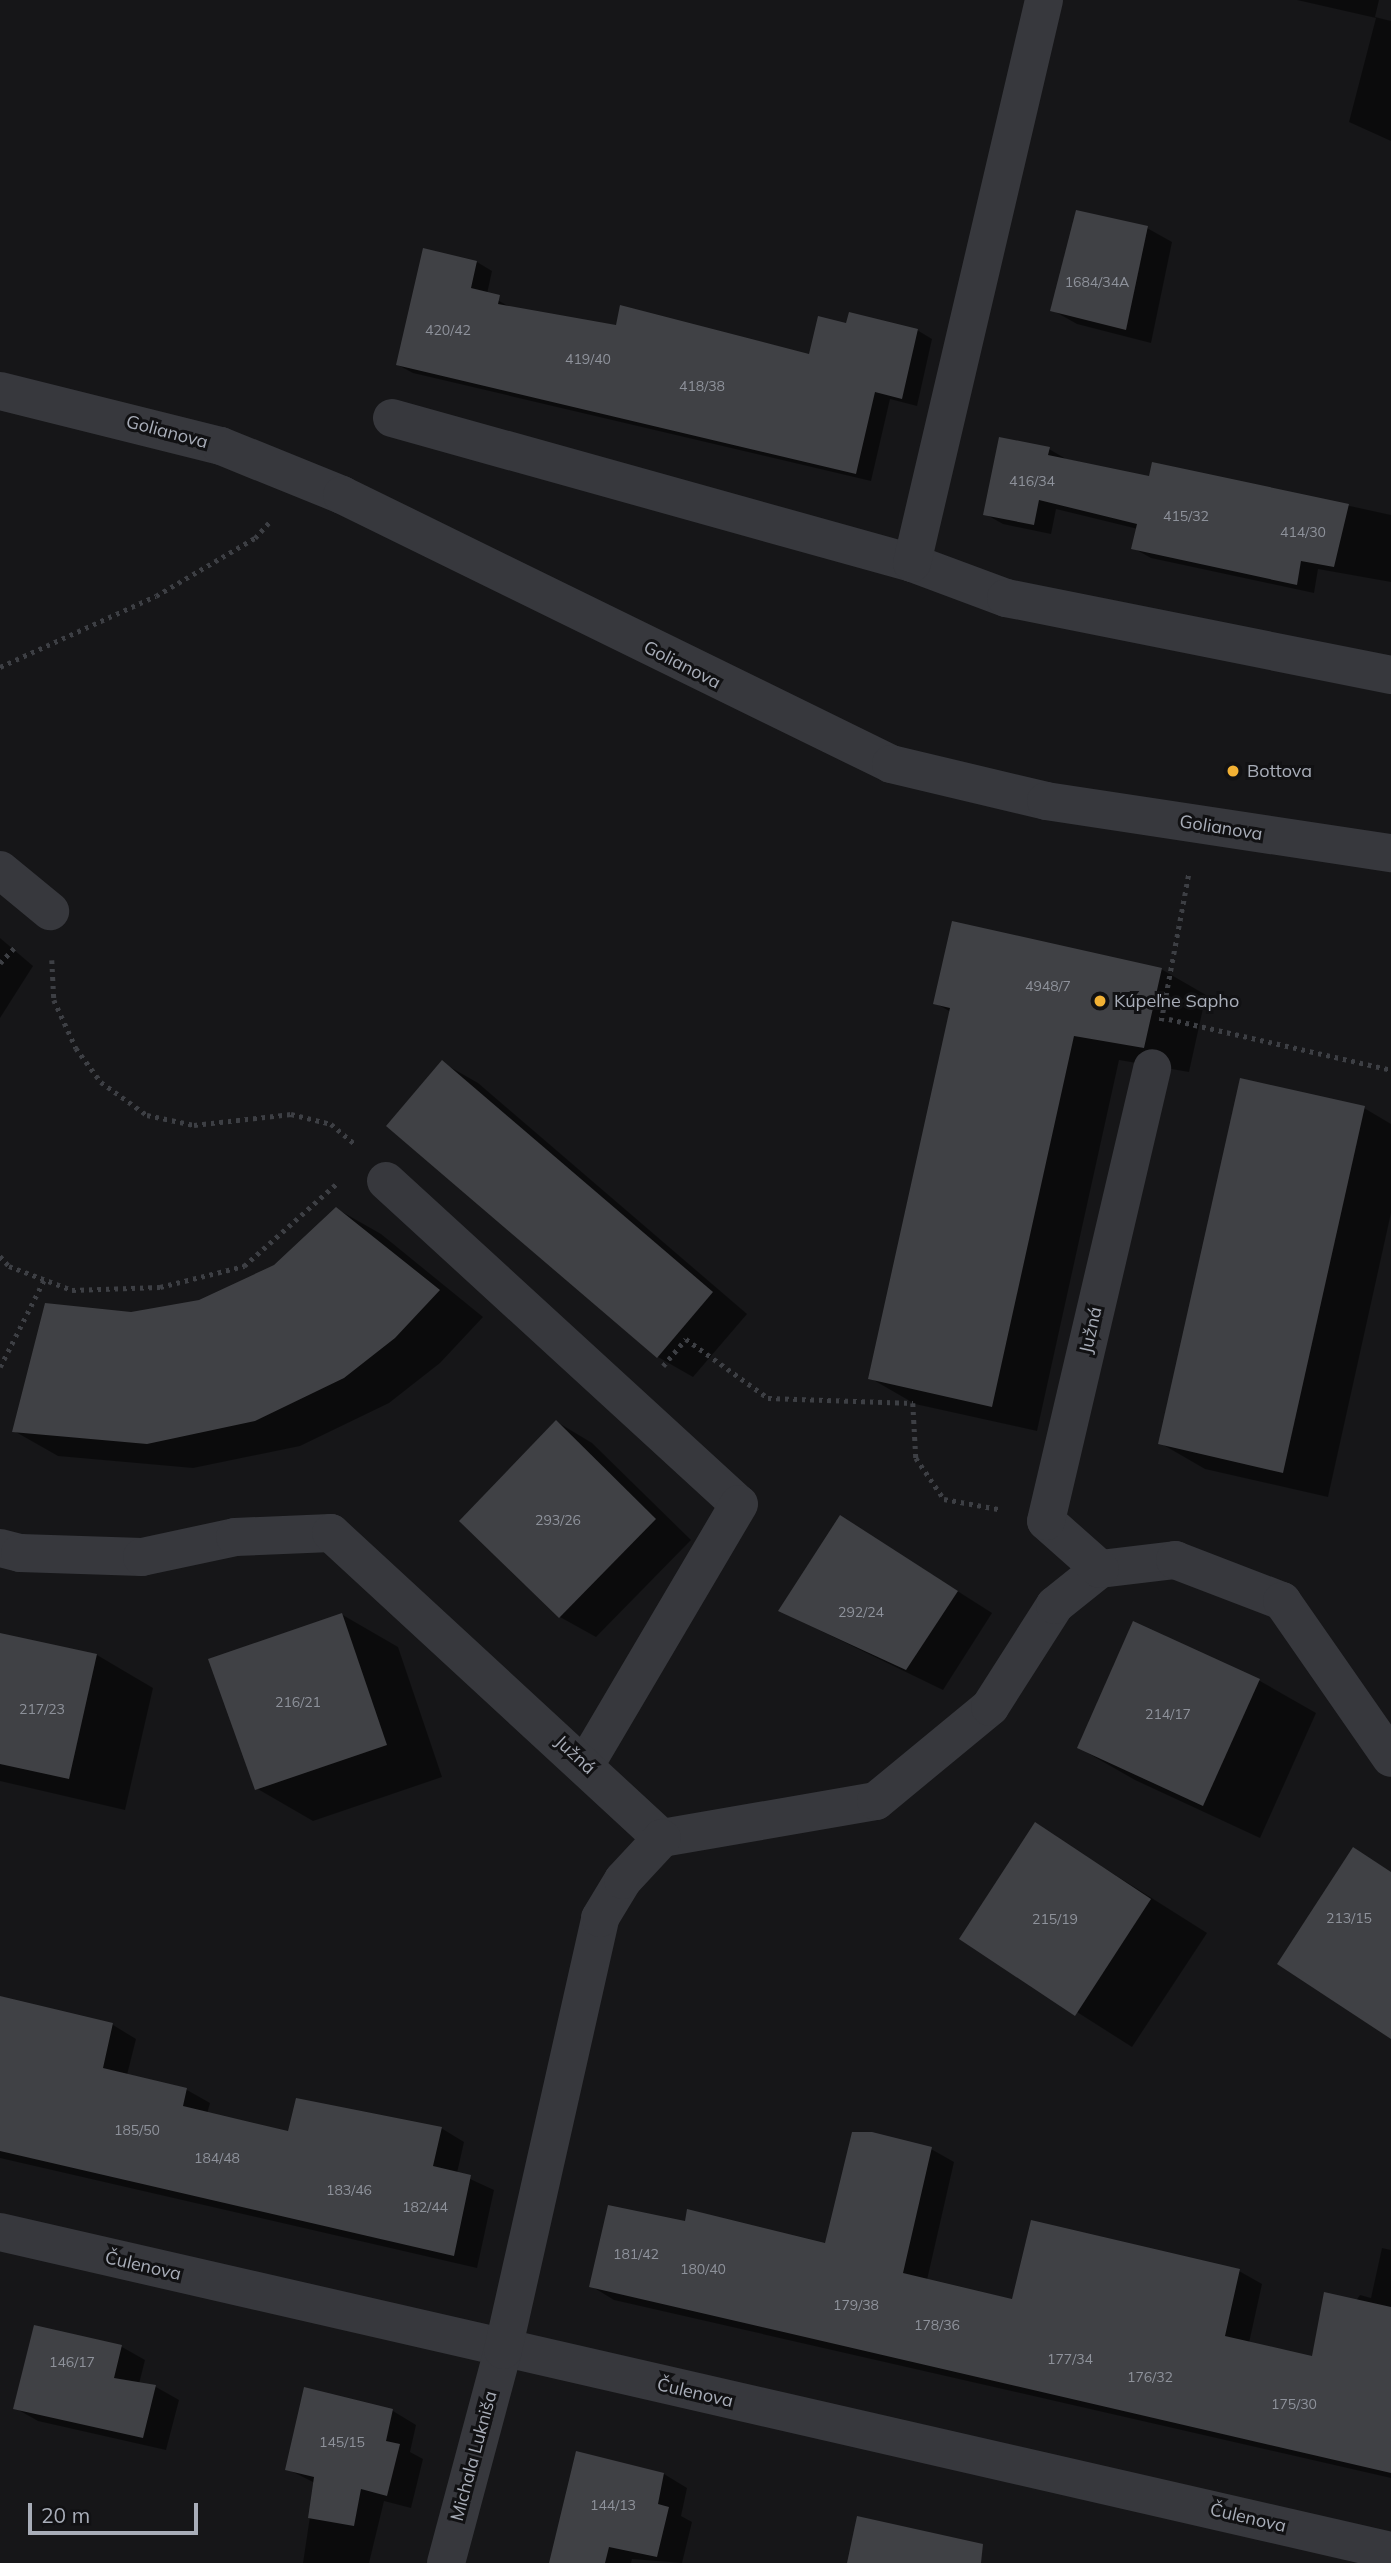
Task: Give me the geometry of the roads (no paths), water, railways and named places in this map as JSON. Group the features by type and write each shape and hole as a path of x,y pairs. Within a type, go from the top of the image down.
{"street":[{"path":"912,563 1044,0"},
{"name":"Golianova","path":"0,391 221,446 342,495 891,764 1046,801 1391,853"},
{"path":"392,418 912,563 1006,598 1391,675"},
{"path":"0,870 50,911"},
{"name":"Južná","path":"1100,1570 1046,1521 1152,1068"},
{"path":"376,1169 739,1504 586,1764"},
{"name":"Južná","path":"0,1548 20,1553 142,1557 235,1537 331,1533 586,1764 662,1838"},
{"path":"662,1838 876,1801 990,1707 1055,1605 1100,1570 1175,1560 1282,1601 1391,1758"},
{"name":"Michala Lukniša","path":"446,2563 503,2350 600,1918 624,1880 662,1838"},
{"name":"Čulenova","path":"0,2232 503,2350 1391,2551"}],"place":[{"name":"Bottova","path":"1233,771"},
{"name":"Kúpeľne Sapho","path":"1100,1001"}]}
